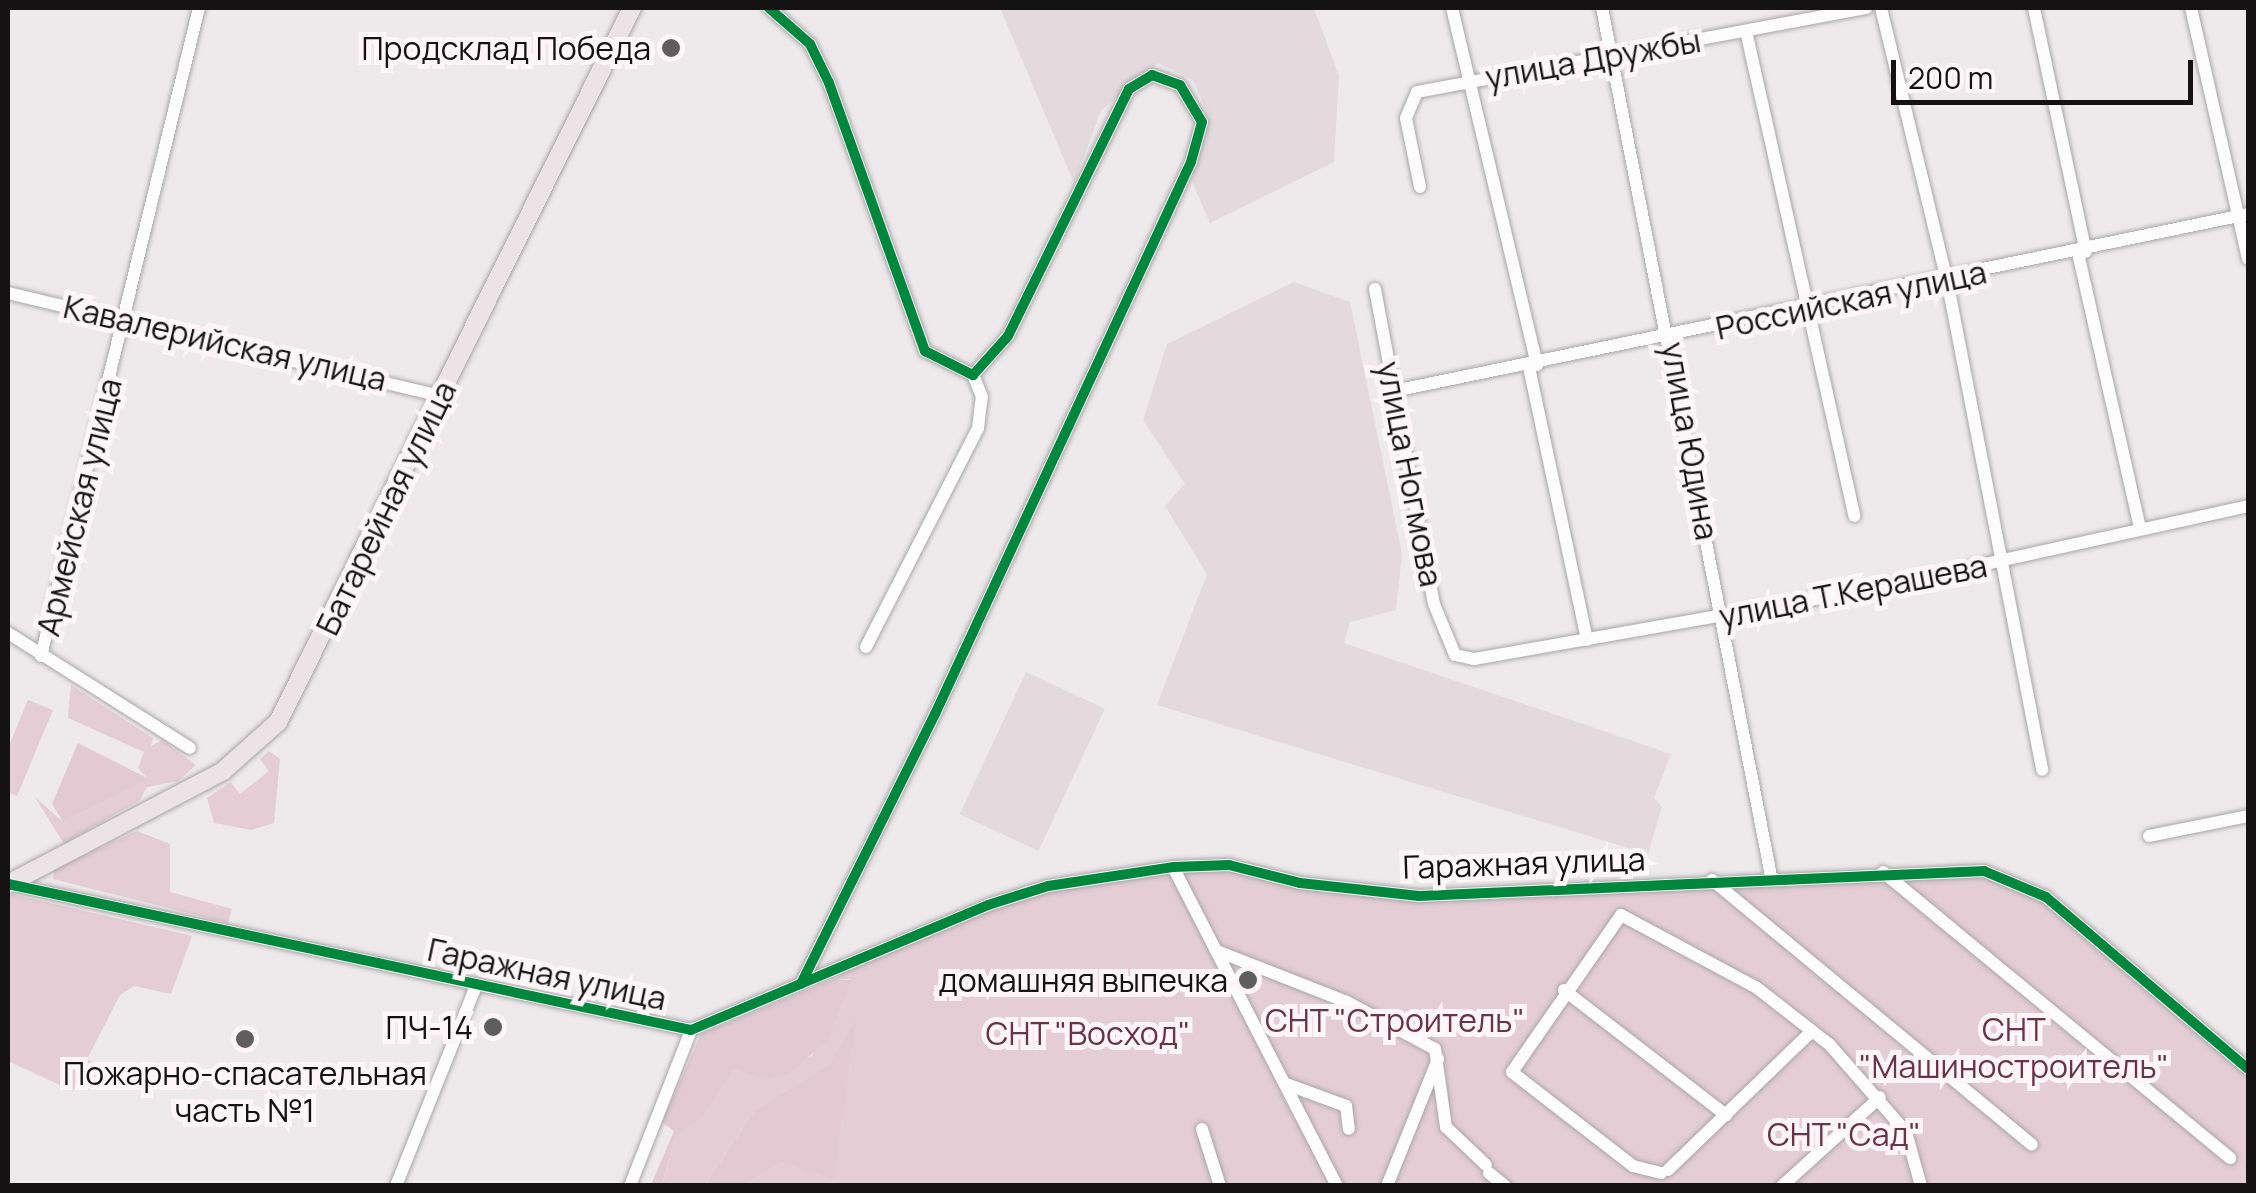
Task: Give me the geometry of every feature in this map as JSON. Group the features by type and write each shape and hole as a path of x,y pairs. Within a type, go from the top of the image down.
{"main road":[{"name":"Батарейная улица","path":"8,884 223,770 269,734 442,396 632,8"}],"street":[{"name":"Армейская улица","path":"42,656 128,318 199,8"},
{"path":"769,8 810,44 925,351 973,375 982,397 978,428 866,646"},
{"path":"1452,8 1472,80 1587,640"},
{"name":"улица Юдина","path":"1602,8 1672,336 1771,876"},
{"name":"улица Дружбы","path":"1420,187 1408,102 1417,92 1866,8"},
{"path":"1880,8 1946,280 2042,770"},
{"path":"2034,8 2140,528"},
{"path":"2191,8 2244,215 2248,259"},
{"path":"1746,32 1854,516"},
{"path":"801,984 1191,162 1202,122 1180,85 1152,76 1128,89 1008,336 973,375"},
{"name":"Российская улица","path":"1394,391 2082,253 2244,215"},
{"name":"улица Ногмова","path":"1375,289 1434,604 1455,655"},
{"name":"Кавалерийская улица","path":"8,293 128,318 442,396"},
{"name":"улица Т.Керашева","path":"1455,655 1474,659 1721,616 2003,562 2248,506"},
{"path":"8,633 190,748"},
{"path":"2150,836 2248,816"},
{"name":"Гаражная улица","path":"8,884 691,1030 1048,886 1173,867 1228,865 1300,883 1419,896 1771,876 1984,871 2026,883 2248,1069"},
{"path":"1173,867 1337,1186"},
{"path":"1883,872 2230,1158"},
{"path":"1712,880 2032,1145"},
{"path":"1812,1030 1664,1172 1633,1166 1512,1072 1564,990 1620,914 1757,988 1812,1030 1880,1097 1906,1132 1921,1186"},
{"path":"1217,951 1347,1002 1439,1057"},
{"path":"396,1186 476,986"},
{"path":"1564,990 1726,1115"},
{"path":"630,1186 691,1030"},
{"path":"1439,1057 1446,1127 1505,1186"},
{"path":"1387,1186 1439,1057"},
{"path":"1286,1084 1346,1106 1349,1129"},
{"path":"1782,1186 1880,1097"},
{"path":"1202,1129 1220,1186"}],"shaded area":[{"path":"1000,8 1314,8 1339,76 1334,162 1210,223 1191,179 1209,118 1193,80 1158,63 1101,111 1074,183"},
{"path":"1294,282 1350,302 1402,554 1396,610 1350,622 1344,643 1671,754 1654,798 1662,807 1648,854 1157,705 1207,574 1165,506 1185,484 1143,420 1167,344"},
{"path":"1026,672 1105,709 1038,851 960,814"},
{"path":"78,743 149,779 63,822 52,804"},
{"path":"834,979 851,980 827,1041 791,1072 767,1079 733,1069 701,1118 675,1137 662,1185 651,1185 674,1131 662,1122 701,1034"},
{"path":"856,1020 834,1179 781,1163 744,1185 705,1185 755,1110 829,1064"}],"green space":[{"path":"71,685 153,738 151,746 162,740 196,765 178,781 147,787 140,800 64,844 35,797 63,822 148,779 138,768 144,752 68,718"},
{"path":"28,700 53,710 17,796 8,792 8,748"},
{"path":"269,751 280,759 274,823 252,830 214,823 207,798 231,782 240,794 269,771 260,759"},
{"path":"137,831 170,844 170,892 232,909 228,923 53,879 55,869"},
{"path":"1200,865 1419,896 1883,872 2016,878 2248,1069 2248,1185 744,1185 781,1163 834,1178 855,1024 829,1064 755,1110 705,1185 662,1186 675,1137 733,1068 767,1078 812,1056 850,979 834,979 865,958 1048,886"},
{"path":"8,893 192,936 171,994 134,986 120,995 87,1059 100,1065 91,1090 77,1083 73,1091 8,1061"}],"cycle path":[{"path":"769,8 810,44 829,83 925,351 973,375 1008,336 1129,89 1152,75 1180,85 1202,122 1191,162 935,714 801,984"},
{"path":"8,884 691,1030 988,905 1048,886 1173,867 1229,865 1300,883 1419,896 1984,871 2046,897 2248,1069"}],"place":[{"name":"Продсклад Победа","path":"671,48"},
{"name":"домашняя выпечка","path":"1248,980"},
{"name":"ПЧ-14","path":"493,1027"},
{"name":"Пожарно-спасательная часть №1","path":"245,1039"}],"park label":[{"name":"СНТ \"Строитель\"","path":"1395,1020"},
{"name":"СНТ \"Восход\"","path":"1088,1033"},
{"name":"СНТ \"Машиностроитель\"","path":"2014,1048"},
{"name":"СНТ \"Сад\"","path":"1844,1134"}]}
